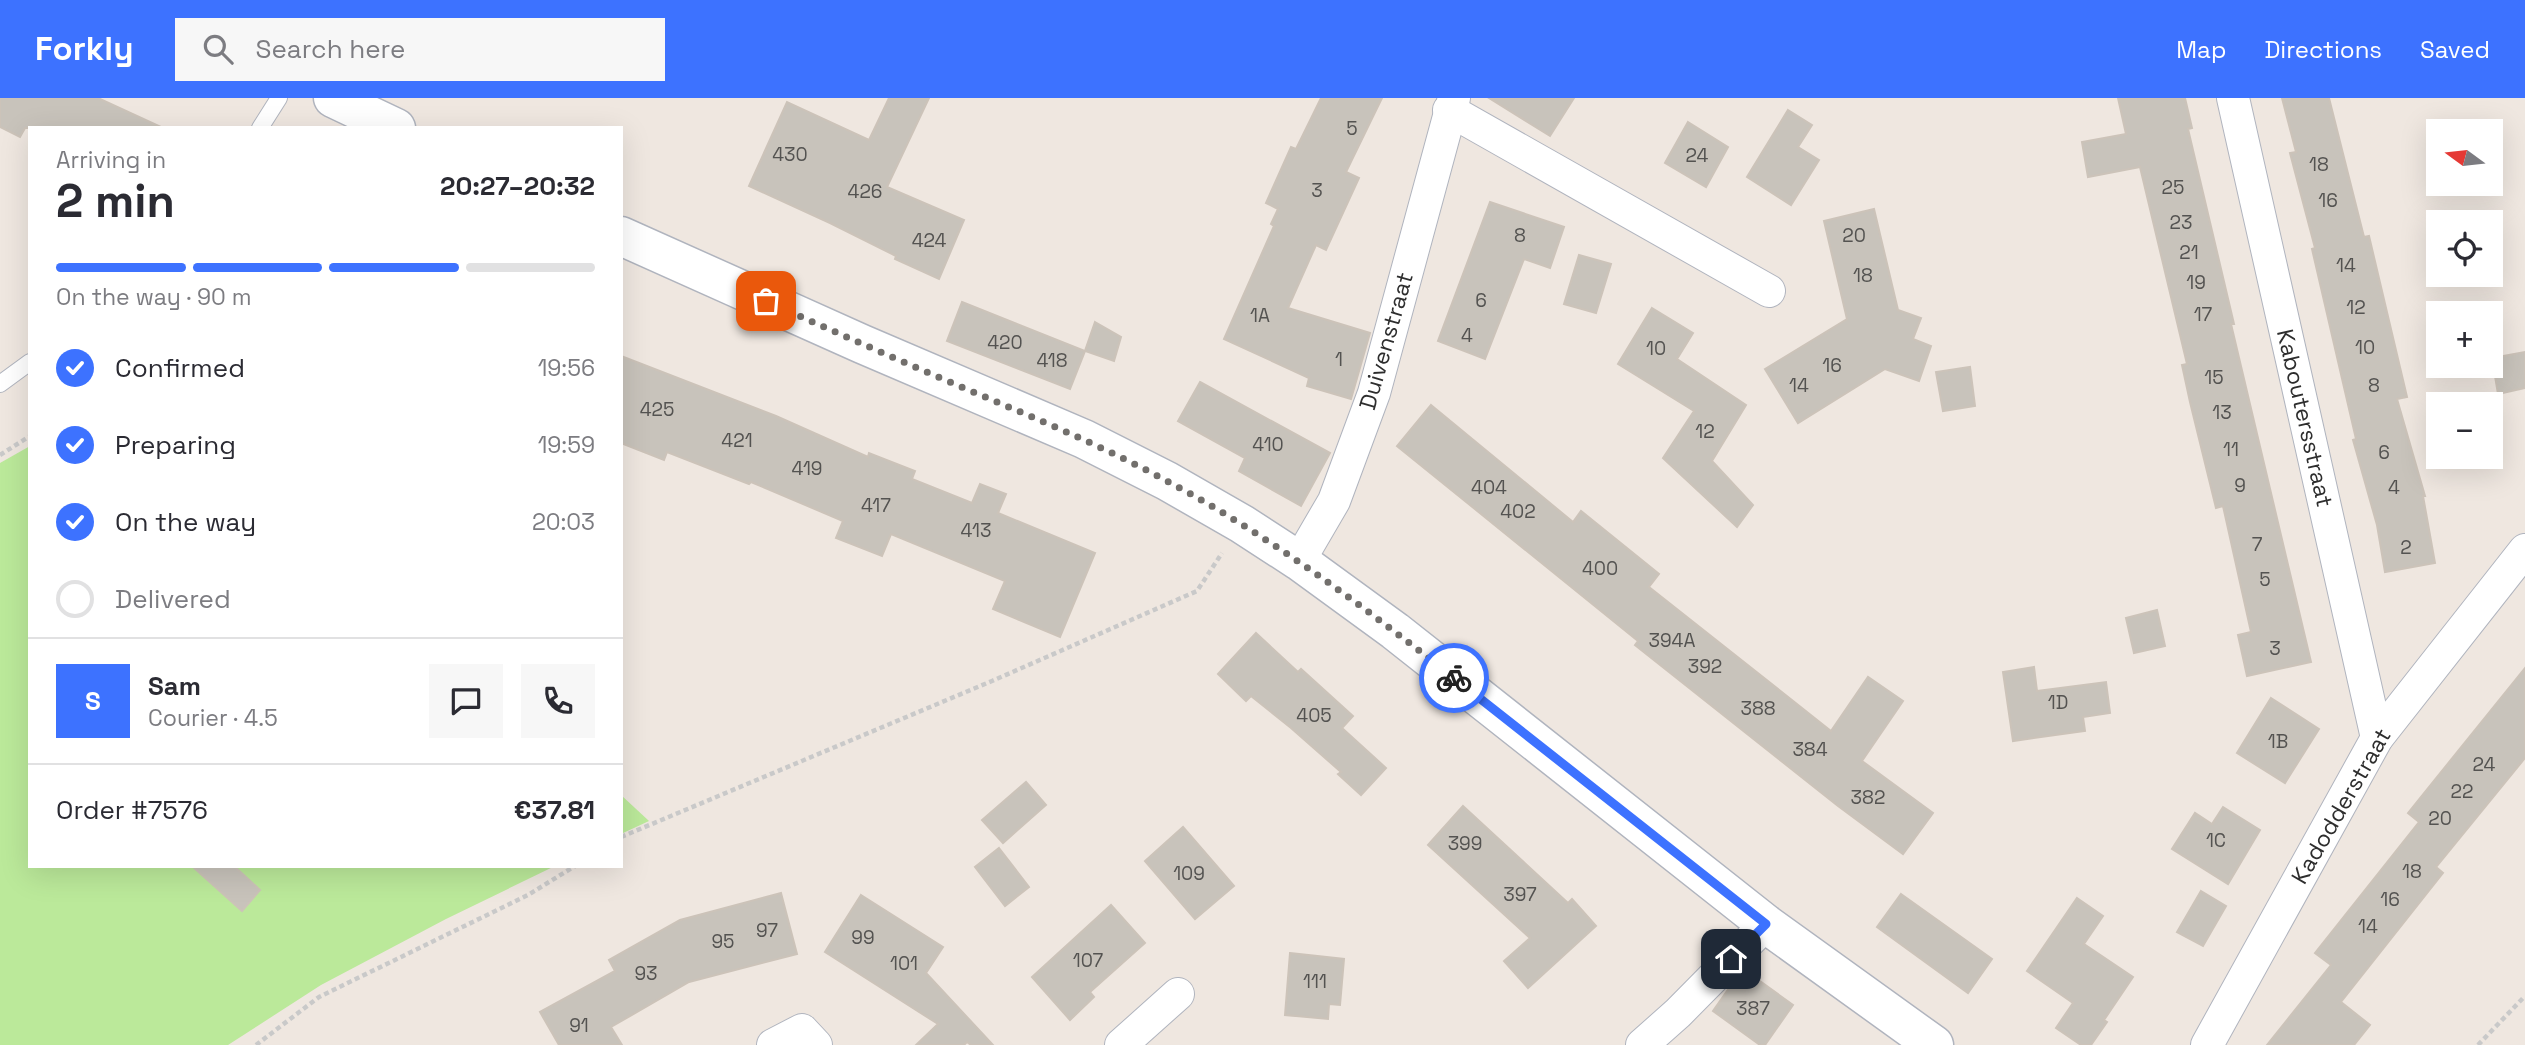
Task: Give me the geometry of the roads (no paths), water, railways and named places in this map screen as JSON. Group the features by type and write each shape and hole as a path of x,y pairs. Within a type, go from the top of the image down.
{"main road":[{"path":"333,98 392,126"},
{"path":"623,237 862,344 1084,439 1167,481 1242,524 1299,561 1395,631 1766,924 1934,1045"}],"street":[{"name":"Kaboutersstraat","path":"2233,98 2377,738"},
{"name":"Duivenstraat","path":"1299,561 1334,501 1374,393 1451,104 1769,291"},
{"name":"Kadodderstraat","path":"2207,1045 2377,738 2525,550"},
{"path":"1642,1045 1678,1013 1766,924"},
{"path":"1121,1045 1178,994"},
{"path":"774,1045 802,1030 816,1045"}],"lane":[{"path":"261,126 279,98"},
{"path":"0,384 28,363"}]}
